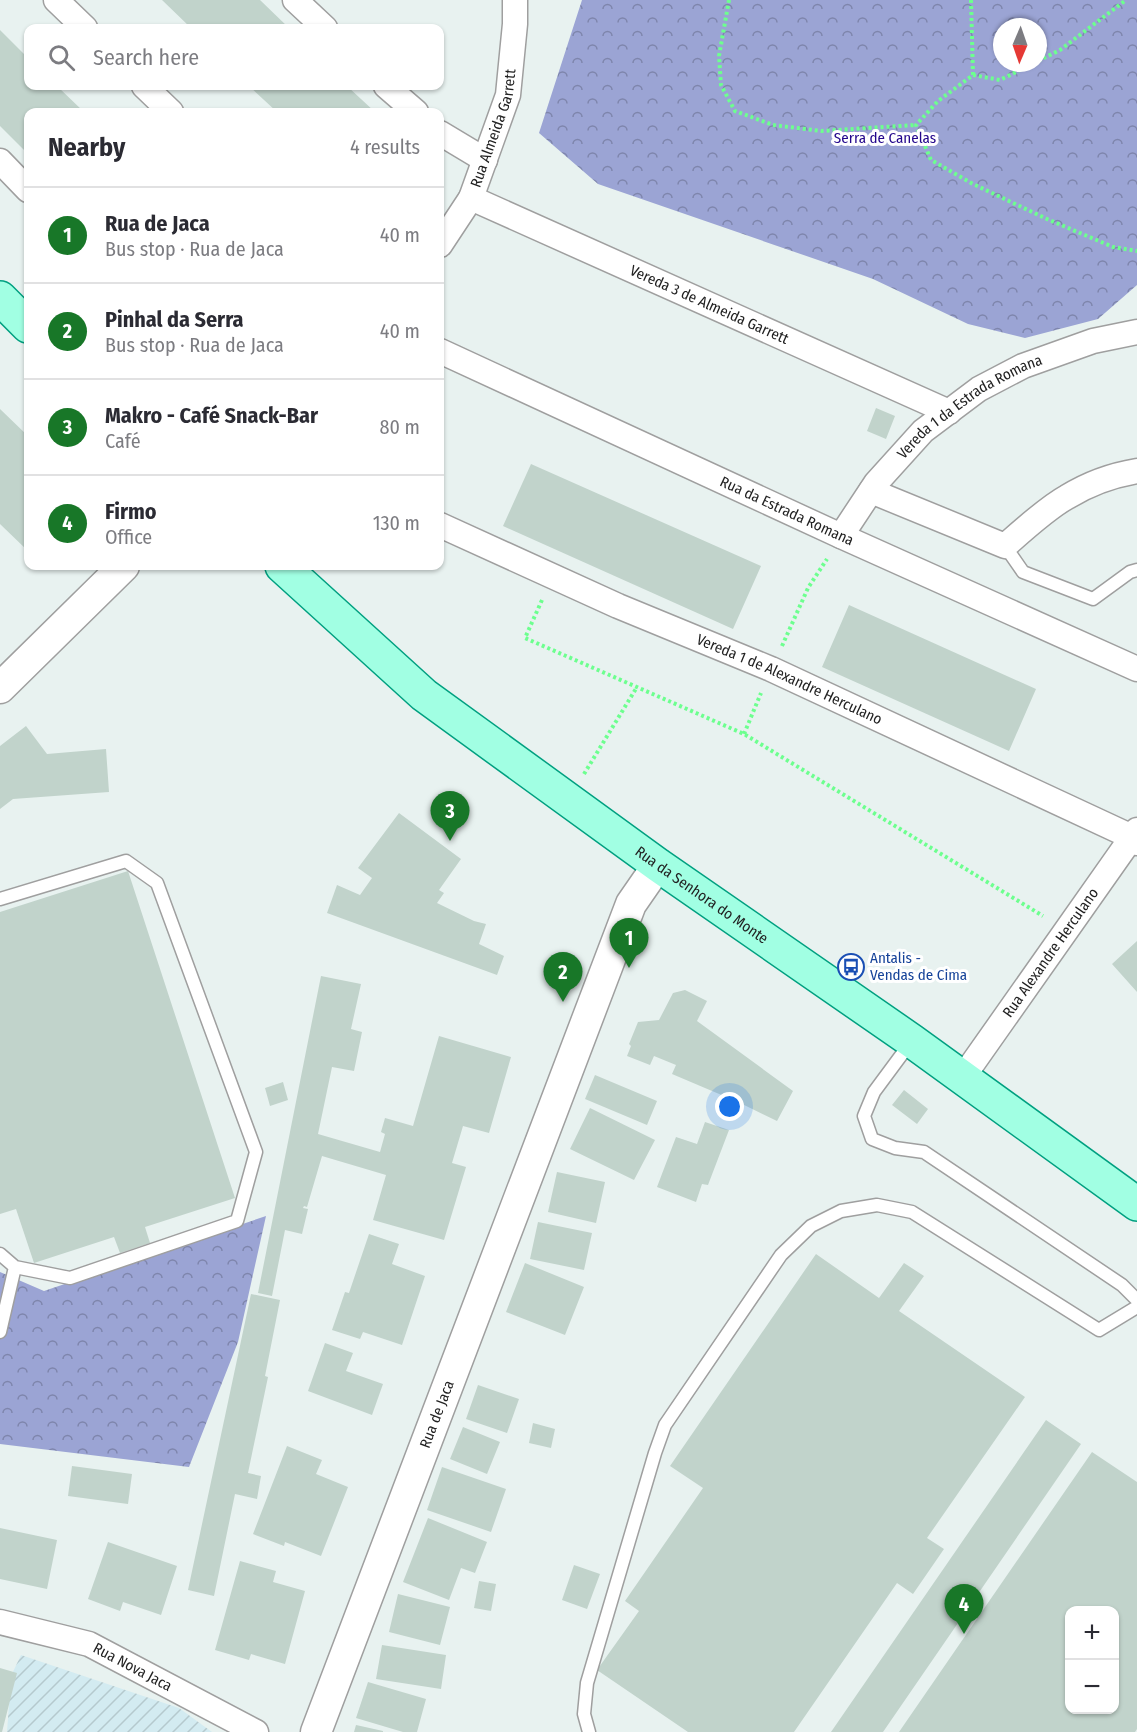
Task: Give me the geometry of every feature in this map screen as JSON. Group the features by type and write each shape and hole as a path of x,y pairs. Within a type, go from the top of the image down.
{"main road":[{"path":"0,298 24,322"},
{"name":"Rua da Senhora do Monte","path":"286,570 424,695 658,865 963,1077 1137,1204"}],"street":[{"path":"56,0 81,24"},
{"name":"Rua Almeida Garrett","path":"444,238 471,198 508,95 515,0"},
{"path":"148,90 167,108"},
{"path":"391,90 411,108"},
{"path":"444,135 485,160"},
{"path":"0,161 24,186"},
{"name":"Vereda 3 de Almeida Garrett","path":"471,198 949,412"},
{"name":"Vereda 1 da Estrada Romana","path":"842,536 876,483 923,431 979,389 1023,366 1093,340 1137,332"},
{"name":"Rua da Estrada Romana","path":"444,353 1137,669"},
{"path":"871,491 1005,546 1066,497 1116,475 1137,471"},
{"name":"Vereda 1 de Alexandre Herculano","path":"444,527 618,606 776,658 1135,837"},
{"path":"0,688 120,570"},
{"name":"Rua Alexandre Herculano","path":"963,1077 1066,930 1135,837"},
{"name":"Rua de Jaca","path":"316,1732 631,904 658,865"},
{"name":"Rua Nova Jaca","path":"0,1622 89,1644 256,1732"}],"lane":[{"path":"1005,546 1023,572 1093,599 1130,572 1137,570"},
{"path":"0,899 126,861 157,883 256,1152 237,1221 70,1278 15,1268 0,1254"},
{"path":"912,1041 874,1092 864,1116 872,1139 895,1148 924,1152 1122,1285 1137,1300"},
{"path":"589,1732 584,1714 587,1683 665,1425 781,1255 811,1226 841,1211 878,1205 912,1212 1099,1330 1137,1308"},
{"path":"0,1332 15,1268"}],"path":[{"path":"729,0 719,56 721,85 735,111 773,125 821,131 916,125 938,101 973,75 1000,80 1016,72"},
{"path":"971,0 973,75"},
{"path":"1047,56 1060,50 1126,0"},
{"path":"916,125 931,160 973,184 1113,247 1137,251"},
{"path":"744,734 808,588"},
{"path":"550,603 541,600 525,638 744,734 1066,930"},
{"path":"568,800 637,687"}],"shaded area":[{"path":"21,1655 179,1708 212,1732 7,1732 11,1676"}],"green space":[{"name":"Serra de Canelas","path":"582,0 1137,0 1137,285 1098,319 1025,338 968,324 873,279 598,184 539,133"},
{"path":"266,1216 238,1342 189,1467 0,1444 0,1272 44,1291"}],"building":[{"path":"162,0 260,0 285,24 187,24"},
{"path":"0,30 24,54 24,90 61,90 80,108 24,108 24,150 0,126"},
{"path":"253,90 351,90 371,108 273,108"},
{"path":"876,408 895,416 886,439 867,431"},
{"path":"0,409 24,432 24,547 0,524"},
{"path":"531,464 761,566 733,629 503,526"},
{"path":"849,605 1036,689 1009,751 822,667"},
{"path":"26,726 47,754 106,749 109,792 13,799 0,809 0,746"},
{"path":"399,813 461,859 439,890 444,893 437,903 474,921 486,924 479,944 504,956 497,975 327,913 337,885 360,895 372,878 358,868"},
{"path":"128,871 235,1198 145,1227 150,1243 120,1253 114,1237 34,1263 16,1209 0,1214 0,912"},
{"path":"1137,941 1137,992 1112,964"},
{"path":"321,976 361,984 351,1029 362,1032 354,1071 332,1067 318,1134 380,1152 385,1134 381,1132 385,1118 413,1126 439,1036 511,1057 489,1133 463,1126 452,1163 466,1167 444,1240 373,1220 386,1175 322,1156 307,1207 303,1208 308,1209 302,1234 285,1230 272,1296 258,1293"},
{"path":"685,990 707,1001 697,1021 793,1091 777,1121 672,1074 676,1065 654,1056 650,1065 627,1056 638,1022 659,1020 673,993"},
{"path":"595,1075 657,1101 647,1125 585,1099"},
{"path":"283,1082 288,1100 270,1106 265,1088"},
{"path":"904,1090 928,1109 917,1124 892,1105"},
{"path":"590,1108 655,1140 634,1180 570,1149"},
{"path":"705,1122 729,1130 708,1185 702,1184 696,1202 657,1187 676,1137 697,1144"},
{"path":"557,1172 605,1182 596,1223 548,1212"},
{"path":"538,1222 592,1233 584,1270 530,1259"},
{"path":"369,1234 399,1244 392,1264 425,1276 402,1345 363,1332 360,1339 332,1330 345,1292 349,1293"},
{"path":"816,1254 879,1298 904,1263 924,1276 899,1311 1025,1397 927,1538 944,1549 913,1594 897,1583 794,1732 688,1732 597,1670 639,1611 625,1601 703,1488 670,1466"},
{"path":"525,1263 584,1287 565,1335 506,1312"},
{"path":"251,1294 280,1300 265,1376 268,1377 248,1473 261,1476 257,1499 235,1494 214,1596 188,1590"},
{"path":"325,1343 353,1353 346,1371 383,1384 372,1415 308,1391"},
{"path":"478,1385 519,1399 507,1433 466,1419"},
{"path":"1046,1420 1081,1444 883,1732 831,1732"},
{"path":"533,1423 555,1429 551,1448 529,1443"},
{"path":"463,1427 500,1442 487,1474 450,1459"},
{"path":"287,1446 322,1460 316,1474 348,1487 321,1556 285,1542 284,1546 253,1534"},
{"path":"1092,1452 1137,1482 1137,1729 1135,1732 899,1732"},
{"path":"72,1466 132,1474 128,1504 68,1496"},
{"path":"442,1467 506,1489 491,1532 427,1510"},
{"path":"428,1518 487,1542 475,1573 461,1568 449,1600 403,1582"},
{"path":"0,1528 57,1540 47,1589 0,1579"},
{"path":"108,1542 177,1566 161,1615 123,1602 120,1611 88,1599"},
{"path":"240,1561 276,1571 273,1582 305,1591 285,1664 251,1654 249,1660 215,1650"},
{"path":"574,1565 600,1574 587,1609 562,1600"},
{"path":"479,1581 496,1584 491,1611 474,1608"},
{"path":"398,1594 450,1607 440,1645 389,1632"},
{"path":"382,1645 446,1655 441,1689 376,1679"},
{"path":"0,1668 17,1673 2,1732 0,1732"},
{"path":"368,1682 426,1699 417,1732 403,1732 356,1718"},
{"path":"356,1725 383,1731 383,1732 354,1732"}],"place":[{"name":"Makro - Café Snack-Bar","path":"450,841"},
{"name":"Antalis - Vendas de Cima","path":"851,967"},
{"name":"Rua de Jaca","path":"629,968"},
{"name":"Pinhal da Serra","path":"563,1002"},
{"name":"Firmo","path":"964,1634"}]}
